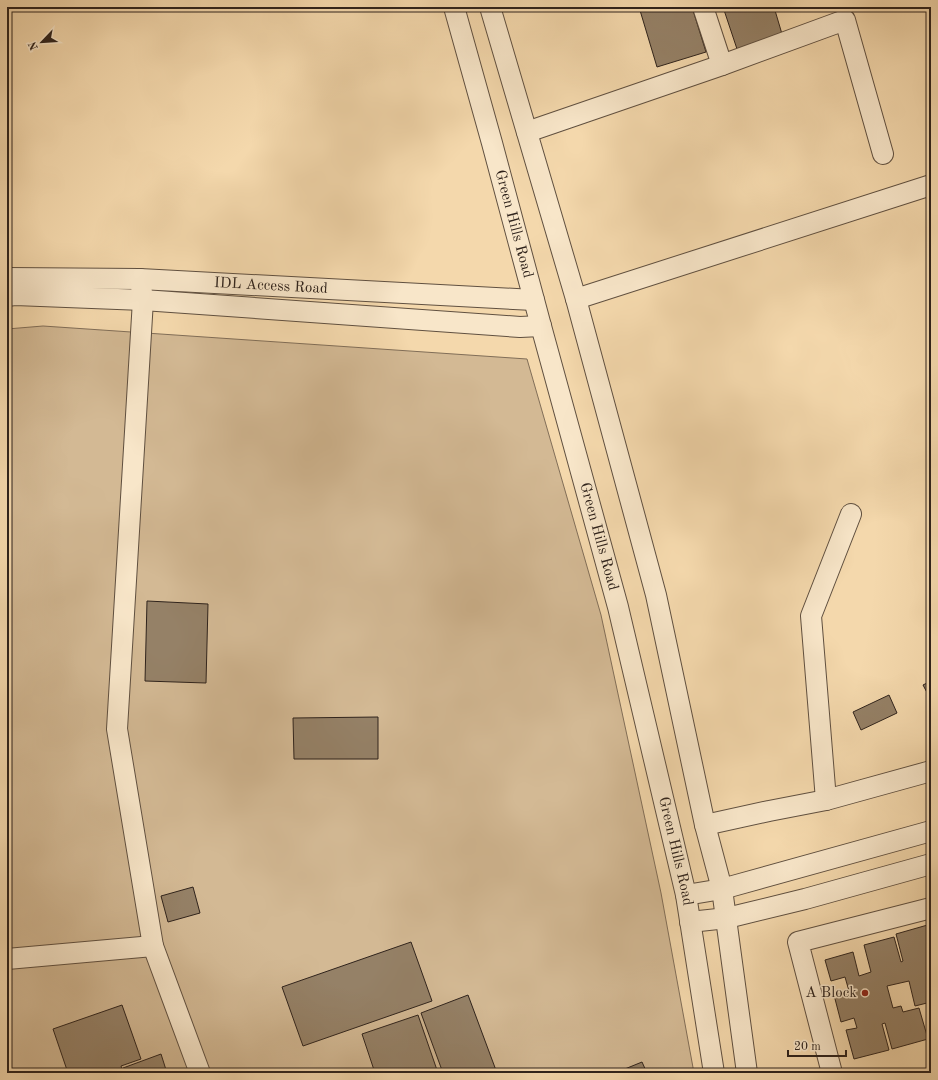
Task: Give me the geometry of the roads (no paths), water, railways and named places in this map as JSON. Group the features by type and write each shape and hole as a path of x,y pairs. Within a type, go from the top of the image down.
{"street":[{"name":"Green Hills Road","path":"454,7 618,607 686,894 714,1073"},
{"path":"490,7 576,299 656,595 705,825 722,889 747,1073"},
{"path":"703,7 722,65"},
{"path":"527,132 722,65 844,13 883,154"},
{"path":"576,299 931,186"},
{"name":"IDL Access Road","path":"7,278 140,279 534,300"},
{"path":"140,279 143,300 117,729 153,946 200,1073"},
{"path":"7,296 15,295 143,300 520,327 541,326"},
{"path":"826,800 811,616 851,514"},
{"path":"705,825 826,800 931,771"},
{"path":"686,894 722,889 930,834"},
{"path":"690,922 726,918 805,899 931,864"},
{"path":"832,1073 798,942 931,908"},
{"path":"7,959 153,946"}],"place":[{"name":"A Block","path":"865,993"}]}
